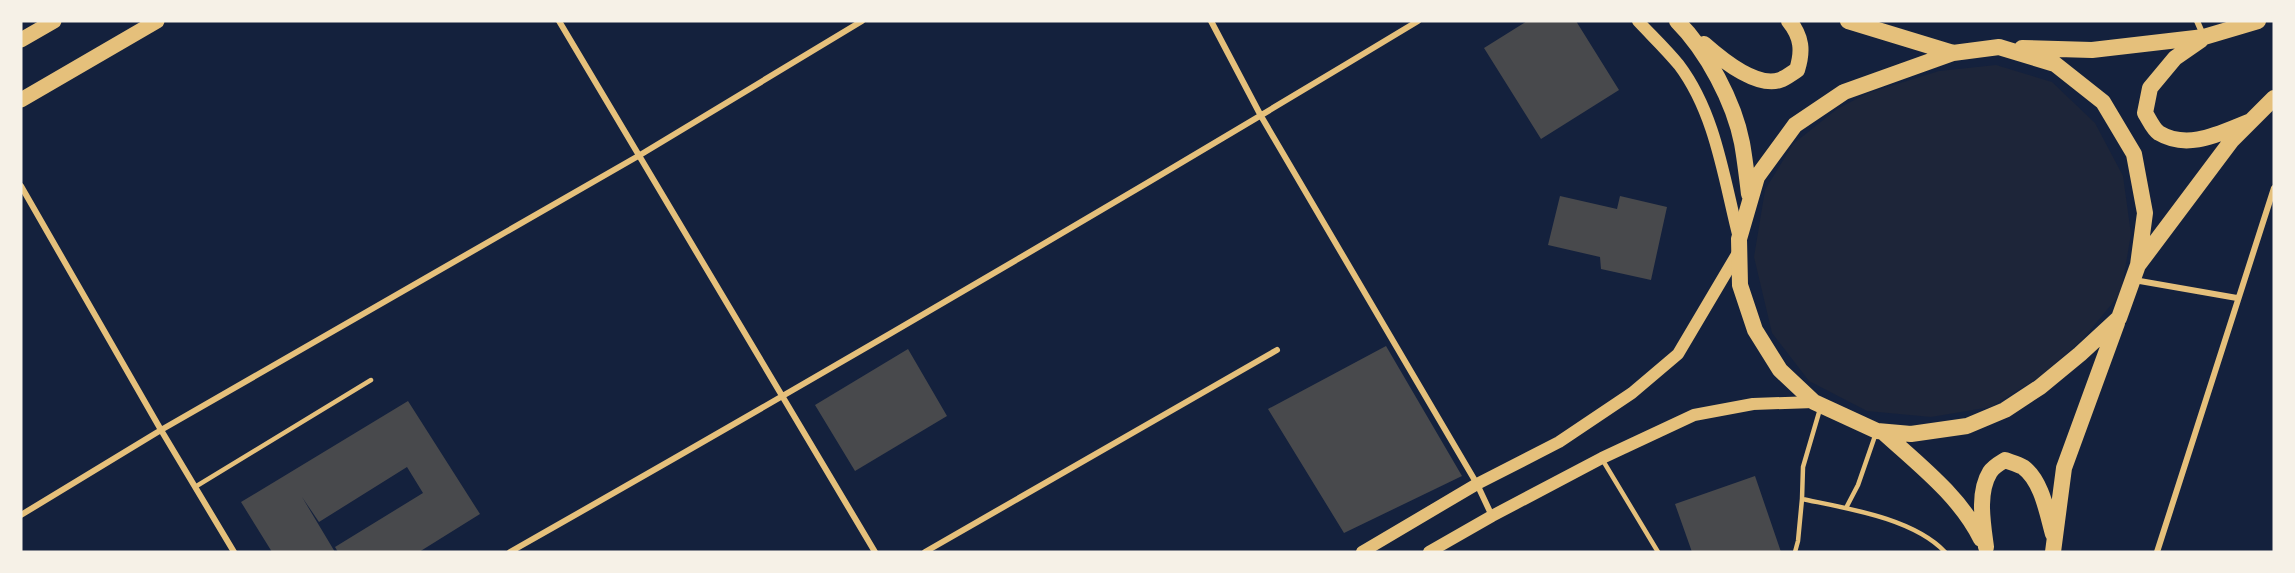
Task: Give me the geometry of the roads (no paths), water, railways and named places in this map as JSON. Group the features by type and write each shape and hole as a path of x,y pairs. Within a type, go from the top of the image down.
{"highway":[{"path":"1680,24 1720,58 1741,72 1758,79 1779,80 1797,70 1802,54 1798,32 1790,21"},
{"path":"2119,318 2040,387 2005,410 1967,426 1911,434 1880,431 1817,404 1780,370 1755,330 1740,285 1739,244 1757,177 1795,125 1844,92 1953,53 1999,47 2092,50 2204,37 2258,21"},
{"path":"1858,22 1953,53"},
{"path":"1680,24 1710,64 1731,107 1742,141 1749,202"},
{"path":"2204,37 2175,58 2150,88 2145,113 2157,132 2179,140 2203,140 2251,121"},
{"path":"1999,47 2055,64 2103,102 2134,154 2145,213 2135,273 2064,468 2054,546"},
{"path":"2135,273 2180,208 2232,140 2274,98"},
{"path":"1880,431 1928,473 1971,520 1987,549"},
{"path":"1987,549 1982,512 1985,485 1991,470 2005,460 2023,468 2035,482 2044,503 2054,546"}],"main road":[{"path":"21,40 54,21"},
{"path":"21,100 157,21"},
{"path":"1362,552 1477,484 1559,442 1632,393 1678,354 1739,244 1711,128 1701,102 1679,65 1638,21"},
{"path":"1429,552 1602,458 1695,415 1753,404 1817,404"}],"street":[{"path":"559,21 875,552"},
{"path":"21,515 161,430 640,155 862,21"},
{"path":"1211,21 1261,116 1477,484 1492,516"},
{"path":"510,552 783,397 1418,21"},
{"path":"2197,21 2204,37"},
{"path":"21,186 234,552"},
{"path":"2157,552 2274,188"},
{"path":"2135,273 2237,298"},
{"path":"925,552 1277,350"}],"lane":[{"path":"195,487 371,380"},
{"path":"1795,552 1802,499 1803,467 1817,404"},
{"path":"1846,508 1880,431"},
{"path":"1602,458 1658,552"},
{"path":"1802,499 1869,514 1909,528 1945,552"}]}
